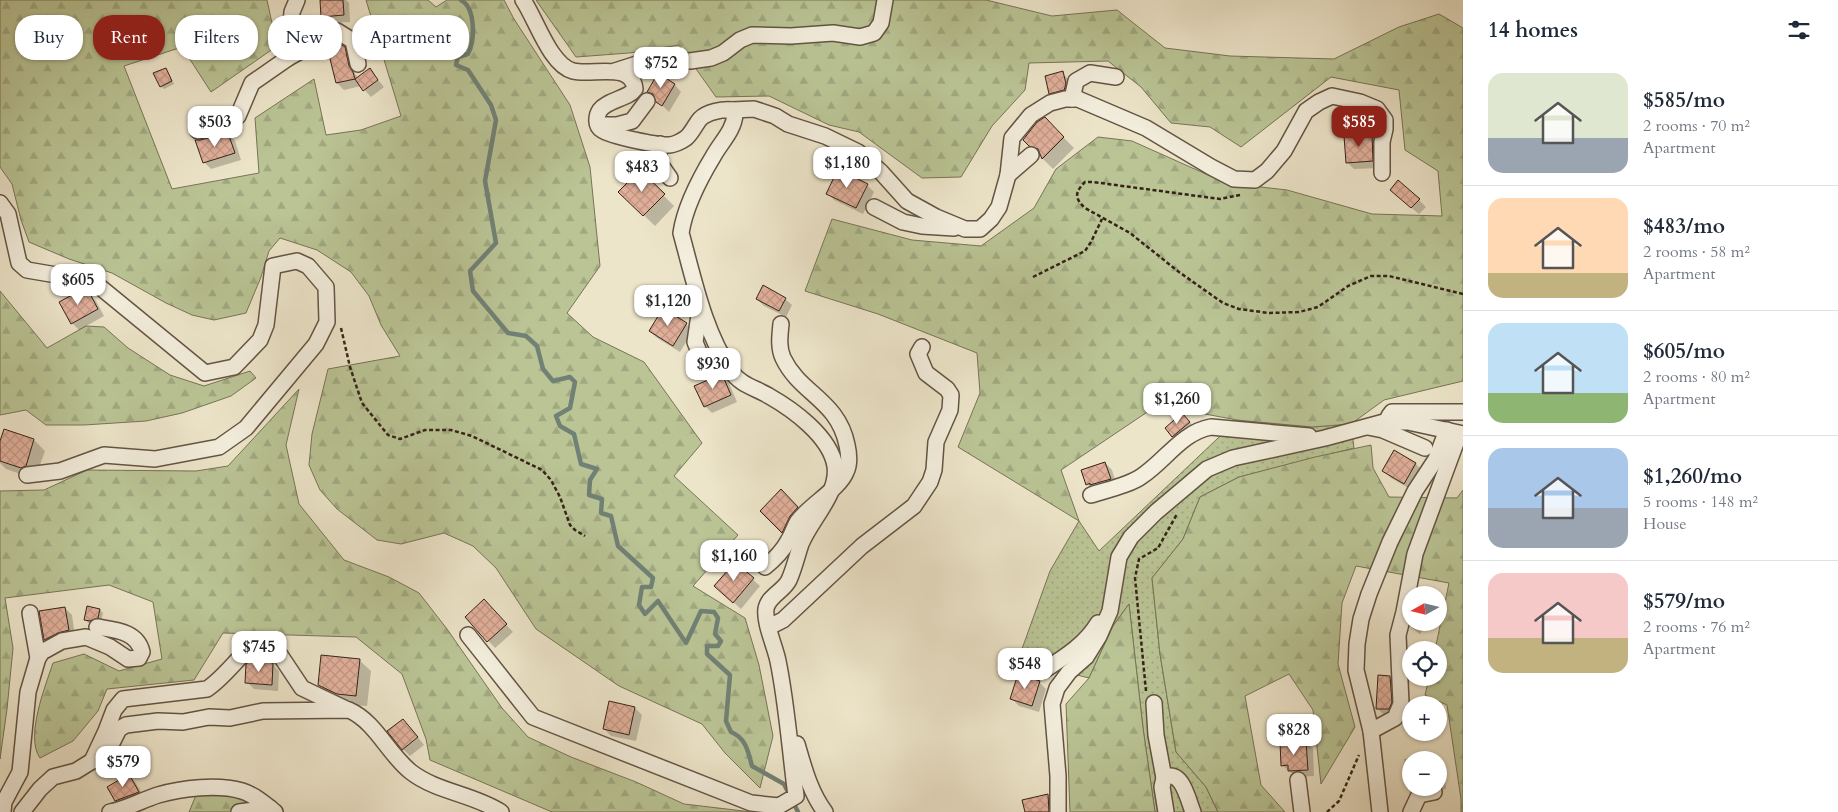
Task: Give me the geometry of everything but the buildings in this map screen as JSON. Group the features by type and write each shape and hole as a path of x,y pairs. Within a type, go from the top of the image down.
{"street":[{"path":"292,15 297,0"},
{"path":"523,0 561,65 572,71 615,71 630,75 634,80 636,89 632,93 619,98 600,110 597,126 601,130 616,135 669,145 688,137 701,118 710,114 724,109 754,109 775,116 788,124 825,136 858,152 881,172 907,201 936,217 965,229"},
{"path":"615,71 640,63 660,60 690,61 712,58 723,53 740,40 752,35 791,36 833,33 860,37 874,33 881,24 885,0"},
{"path":"342,34 353,41 358,64"},
{"path":"198,131 232,122 238,116 252,83 285,60"},
{"path":"1072,99 1076,81 1090,73 1116,77"},
{"path":"874,207 903,222 922,226 980,229 991,219 999,206 1008,175 1012,138 1031,116 1050,102 1072,99 1078,99 1146,128 1234,179 1255,180 1267,171 1284,151 1306,112 1318,102 1332,96 1360,102 1377,110 1385,120 1386,129 1382,142 1382,173"},
{"path":"597,126 617,125 632,121 647,100"},
{"path":"468,635 533,717 751,803 779,806 796,796 778,661 768,623 766,607 770,600 788,582 802,543 830,491 834,480 835,464 827,447 815,430 799,416 768,396 744,384 732,373 711,334 701,303 681,233 698,184 714,154 735,123 735,114 732,110"},
{"path":"660,144 658,161 670,178"},
{"path":"1008,175 1031,155"},
{"path":"0,203 8,214 19,263 27,270 86,280 100,287 205,373 234,366 260,340 266,325 273,266 297,261 308,266 326,287 326,322 316,344 246,428 219,447 155,459 104,455 60,471 27,476"},
{"path":"0,218 12,236"},
{"path":"701,303 695,342 703,362"},
{"path":"765,567 779,556 789,541 798,521 830,491 846,472 850,455 845,432 831,409 797,380 783,357 780,344 781,324"},
{"path":"768,623 773,625 783,620 862,546 914,506 930,482 934,470 936,442 950,410 951,395 948,389 926,373 918,354 922,347"},
{"path":"1384,422 1392,412 1463,412"},
{"path":"1058,812 1058,776 1052,704 1057,688 1069,672 1086,657 1099,636 1110,611 1119,557 1124,546 1156,512 1207,469 1219,462 1233,458 1325,438 1384,422 1408,422 1458,437"},
{"path":"1364,427 1383,430 1425,448"},
{"path":"1091,495 1140,478 1154,468 1178,445 1202,429 1211,428 1325,438"},
{"path":"1380,812 1371,731 1356,670 1357,644 1362,618 1369,594 1390,542 1415,491 1436,459 1458,437"},
{"path":"1371,731 1395,718 1401,704 1398,635 1415,554 1458,437"},
{"path":"1043,671 1062,659 1087,637 1097,625 1113,595"},
{"path":"30,613 38,658"},
{"path":"3,812 4,802 20,772 28,692 38,658 42,652 62,641 86,637 110,647 128,658 139,658 142,652 136,638 123,632 97,627"},
{"path":"92,761 114,710 123,699 207,689 217,682 247,650 268,652 280,655 302,688 361,716 378,734 396,758 411,772 427,782 487,803 501,812"},
{"path":"782,687 803,767 816,799 825,812"},
{"path":"1154,703 1156,735 1164,778 1162,787 1166,812"},
{"path":"22,812 40,789 53,777 76,771 92,761 110,747 119,729 126,725 158,721 183,722 209,717 230,718 264,711 349,710"},
{"path":"1164,778 1169,775 1174,776 1180,781 1193,812"},
{"path":"1298,780 1302,812"},
{"path":"110,812 158,795 199,788 243,791 260,800 272,810"},
{"path":"1410,812 1418,796"},
{"path":"238,812 272,810"}],"path":[{"path":"1240,195 1220,199 1147,188 1085,182 1079,188 1076,195 1079,202 1102,219 1130,233 1223,303 1239,309 1269,313 1299,312 1318,307 1348,286 1371,276 1389,276 1463,294"},
{"path":"1033,277 1084,251 1091,242 1102,219"},
{"path":"340,323 350,367 362,403 388,435 400,439 424,430 451,430 472,436 542,470 560,496 570,525 585,536"},
{"path":"1154,703 1146,691 1135,578 1139,559 1158,548 1177,516 1180,492"},
{"path":"1327,812 1338,801 1362,746 1371,731"}],"green space":[{"path":"0,0 267,0 270,15 268,15 268,52 258,59 258,15 175,15 175,49 165,53 165,15 93,15 93,60 142,60 124,66 172,189 259,173 255,118 314,79 326,135 361,130 401,116 384,60 469,60 469,15 371,15 366,0 428,0 436,7 447,0 504,0 514,19 570,105 590,167 600,266 567,313 593,337 644,362 702,443 674,476 738,535 693,586 745,618 759,665 773,736 760,788 725,753 702,724 619,686 536,629 496,568 473,546 444,533 401,544 377,540 337,509 320,490 309,465 312,434 328,369 400,356 381,325 369,296 351,272 317,250 280,238 269,251 261,277 246,313 214,320 192,315 112,273 69,259 29,242 12,184 0,167"},
{"path":"536,0 986,0 1052,16 1117,10 1165,48 1230,56 1334,59 1399,27 1439,14 1463,28 1463,381 1384,400 1351,424 1312,427 1237,420 1205,414 1186,386 1061,470 1079,521 958,447 980,393 977,353 878,314 805,291 832,219 912,240 981,246 1034,208 1056,169 1098,137 1132,141 1226,183 1287,190 1372,214 1442,216 1438,171 1405,150 1399,90 1331,77 1241,147 1210,127 1171,123 1141,87 1108,61 1029,63 1025,90 992,126 961,177 922,178 859,132 829,125 769,96 716,97 679,45 629,53 576,57"},
{"path":"190,60 257,60 211,92"},
{"path":"0,291 47,348 86,326 104,327 128,348 170,375 204,386 250,371 256,378 231,396 182,413 146,421 84,425 46,425 26,410 0,415"},
{"path":"299,389 286,445 299,504 344,560 389,577 419,593 447,629 502,708 528,737 684,804 752,812 552,812 430,760 426,739 402,674 356,637 223,633 194,680 107,689 98,711 73,741 40,758 36,749 35,725 41,698 53,663 84,654 119,671 162,659 153,602 109,585 5,598 13,648 0,759 0,491 44,490 87,470 196,471 228,466"},
{"path":"1237,420 1312,427 1351,424 1354,448 1239,477 1200,497 1183,539 1152,578 1160,654 1176,752 1206,787 1218,812 1155,812 1129,604 1113,626 1089,678 1018,660 1050,571 1079,521 1099,551"},
{"path":"1371,445 1373,468 1389,497 1457,498 1463,490 1463,812 1461,812 1461,799 1447,696 1425,695 1427,686 1447,686 1447,641 1437,641 1439,631 1448,631 1449,583 1356,566 1342,603 1338,664 1355,727 1321,784 1313,710 1289,674 1245,696 1261,785 1285,812 1218,812 1206,787 1176,752 1160,654 1152,578 1183,539 1200,497 1239,477 1315,457"},
{"path":"1129,604 1155,812 1070,812 1066,704 1089,678 1113,626"},
{"path":"199,788 221,788 275,812 189,812"}],"waterway":[{"path":"461,0 466,4 472,17 473,33 468,54 458,57 456,65 468,70 491,105 496,120 485,181 496,243 470,271 473,291 508,333 526,336 537,346 543,369 553,381 570,377 575,382 570,408 556,416 560,426 574,434 581,464 597,469 590,480 589,495 602,499 601,513 611,516 618,546 653,578 651,587 642,587 639,605 645,614 658,601 686,643 701,611 714,612 718,618 715,634 721,641 718,646 707,646 707,654 730,675 726,721 731,732 740,738 746,746 752,766 784,784 798,812"}]}
